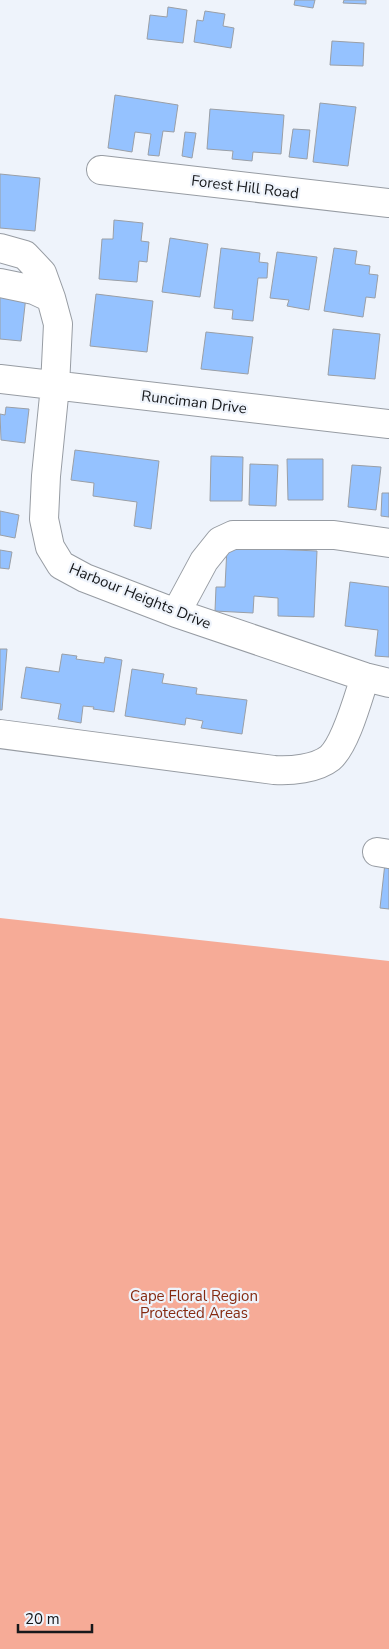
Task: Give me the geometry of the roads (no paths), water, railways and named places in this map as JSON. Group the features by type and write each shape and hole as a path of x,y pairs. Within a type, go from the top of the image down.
{"street":[{"name":"Forest Hill Road","path":"101,170 389,203"},
{"name":"Harbour Heights Drive","path":"0,248 25,255 42,273 58,324 44,519 50,546 61,565 85,578 176,613 377,680 340,746 329,759 293,771 0,734"},
{"path":"0,283 34,290 51,298"},
{"name":"Runciman Drive","path":"0,379 389,424"},
{"path":"176,613 204,561 220,541 233,535 334,535 389,543"}],"park label":[{"name":"Cape Floral Region Protected Areas","path":"194,1304"}]}
